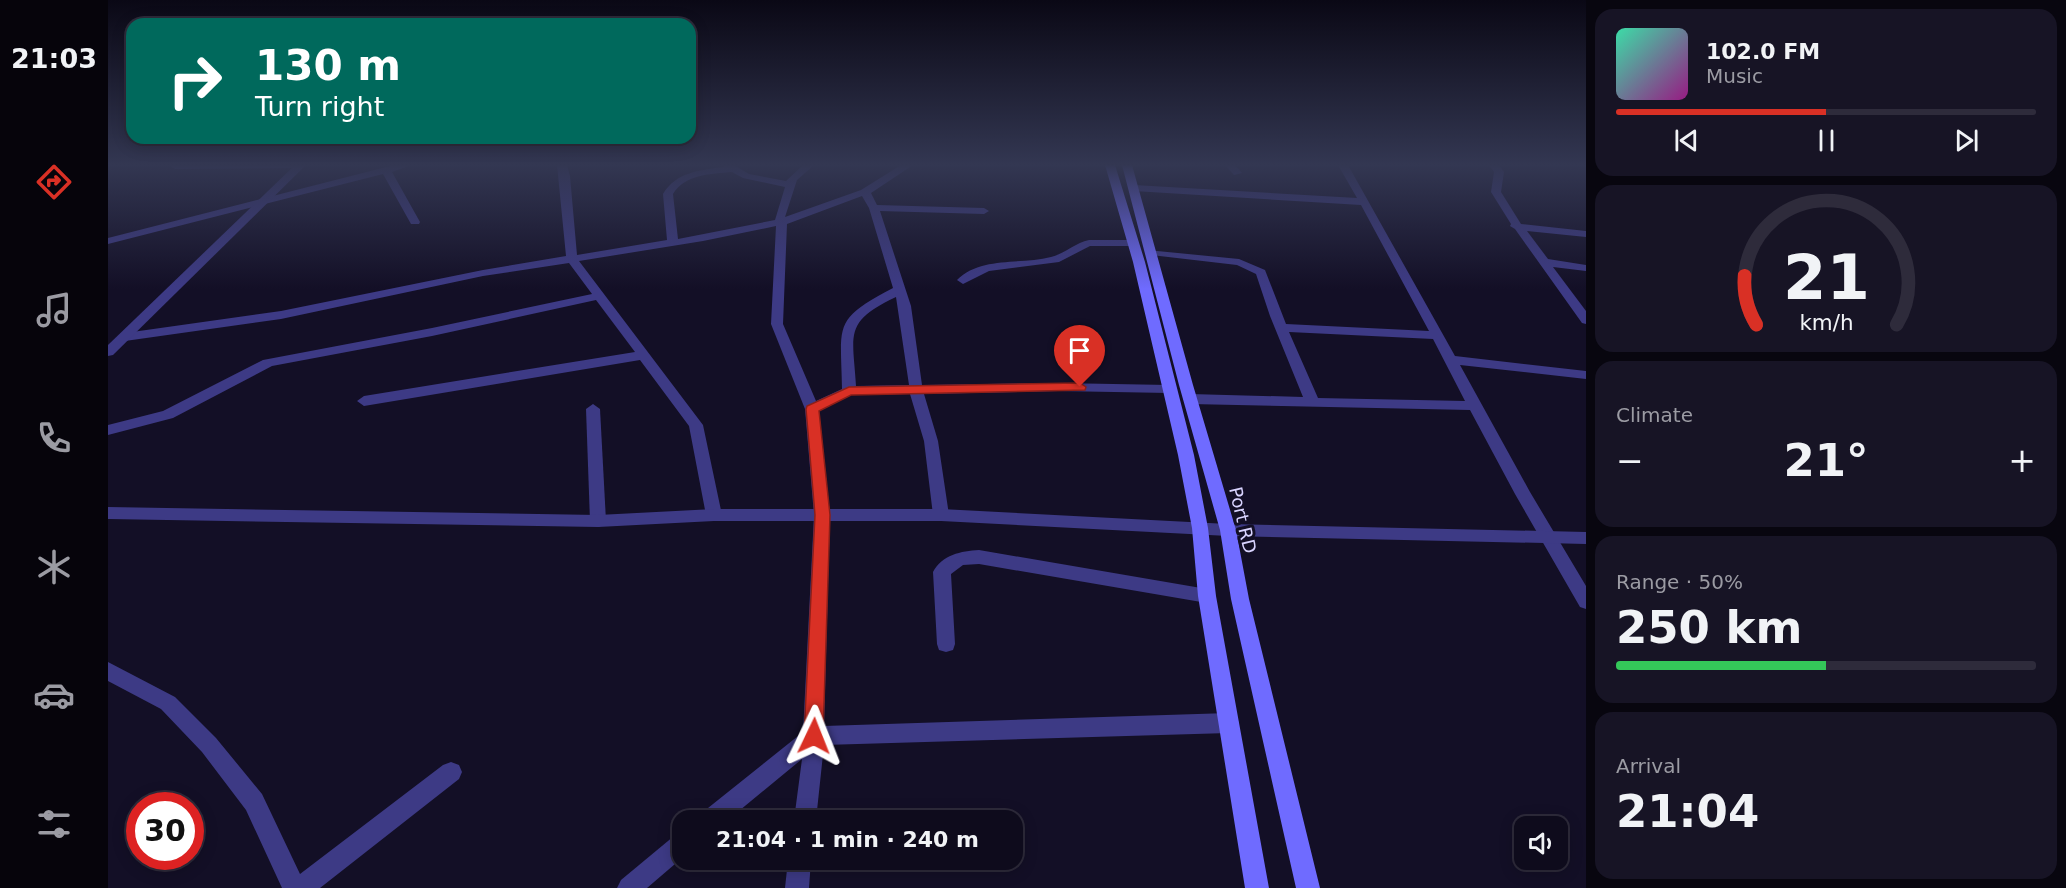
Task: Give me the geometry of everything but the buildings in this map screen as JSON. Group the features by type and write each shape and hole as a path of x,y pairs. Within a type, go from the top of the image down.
{"main road":[{"path":"1122,206 1186,455 1200,528 1208,596 1257,888"},
{"name":"Port RD","path":"1139,206 1190,399 1228,530 1240,599 1308,888"}],"street":[{"path":"108,241 244,206"},
{"path":"108,352 259,206"},
{"path":"407,206 415,222"},
{"path":"568,206 572,259 696,425 714,515"},
{"path":"669,206 673,243"},
{"path":"783,206 780,217 777,324 812,409 822,515 814,736 806,810"},
{"path":"125,337 281,315 483,273 673,243 781,222 825,206"},
{"path":"1367,206 1545,537 1586,602"},
{"path":"1502,206 1586,320"},
{"path":"940,515 932,441 916,389 905,306 874,208 984,212"},
{"path":"1515,226 1586,234"},
{"path":"963,280 986,268 1055,260 1089,243 1133,243"},
{"path":"1151,252 1239,262 1255,267 1261,272 1281,328 1312,401"},
{"path":"1542,262 1586,268"},
{"path":"849,391 849,327 856,316 868,306 899,290"},
{"path":"108,430 168,415 267,363 432,332 599,296"},
{"path":"1281,328 1438,335"},
{"path":"364,401 644,355"},
{"path":"1451,360 1586,375"},
{"path":"812,409 849,391 1058,387 1169,389"},
{"path":"1190,399 1476,406"},
{"path":"593,409 598,521"},
{"path":"108,513 598,521 714,515 940,515 1228,530 1586,538"},
{"path":"946,644 942,572 949,563 963,557 979,557 1208,596"},
{"path":"108,671 168,703 209,745 254,802 294,888"},
{"path":"723,810 814,736 1229,723"},
{"path":"301,888 451,772"},
{"path":"628,888 672,852"},
{"path":"797,888 799,870"}],"route":[{"path":"814,736 822,515 812,409 849,391 1080,387"}]}
